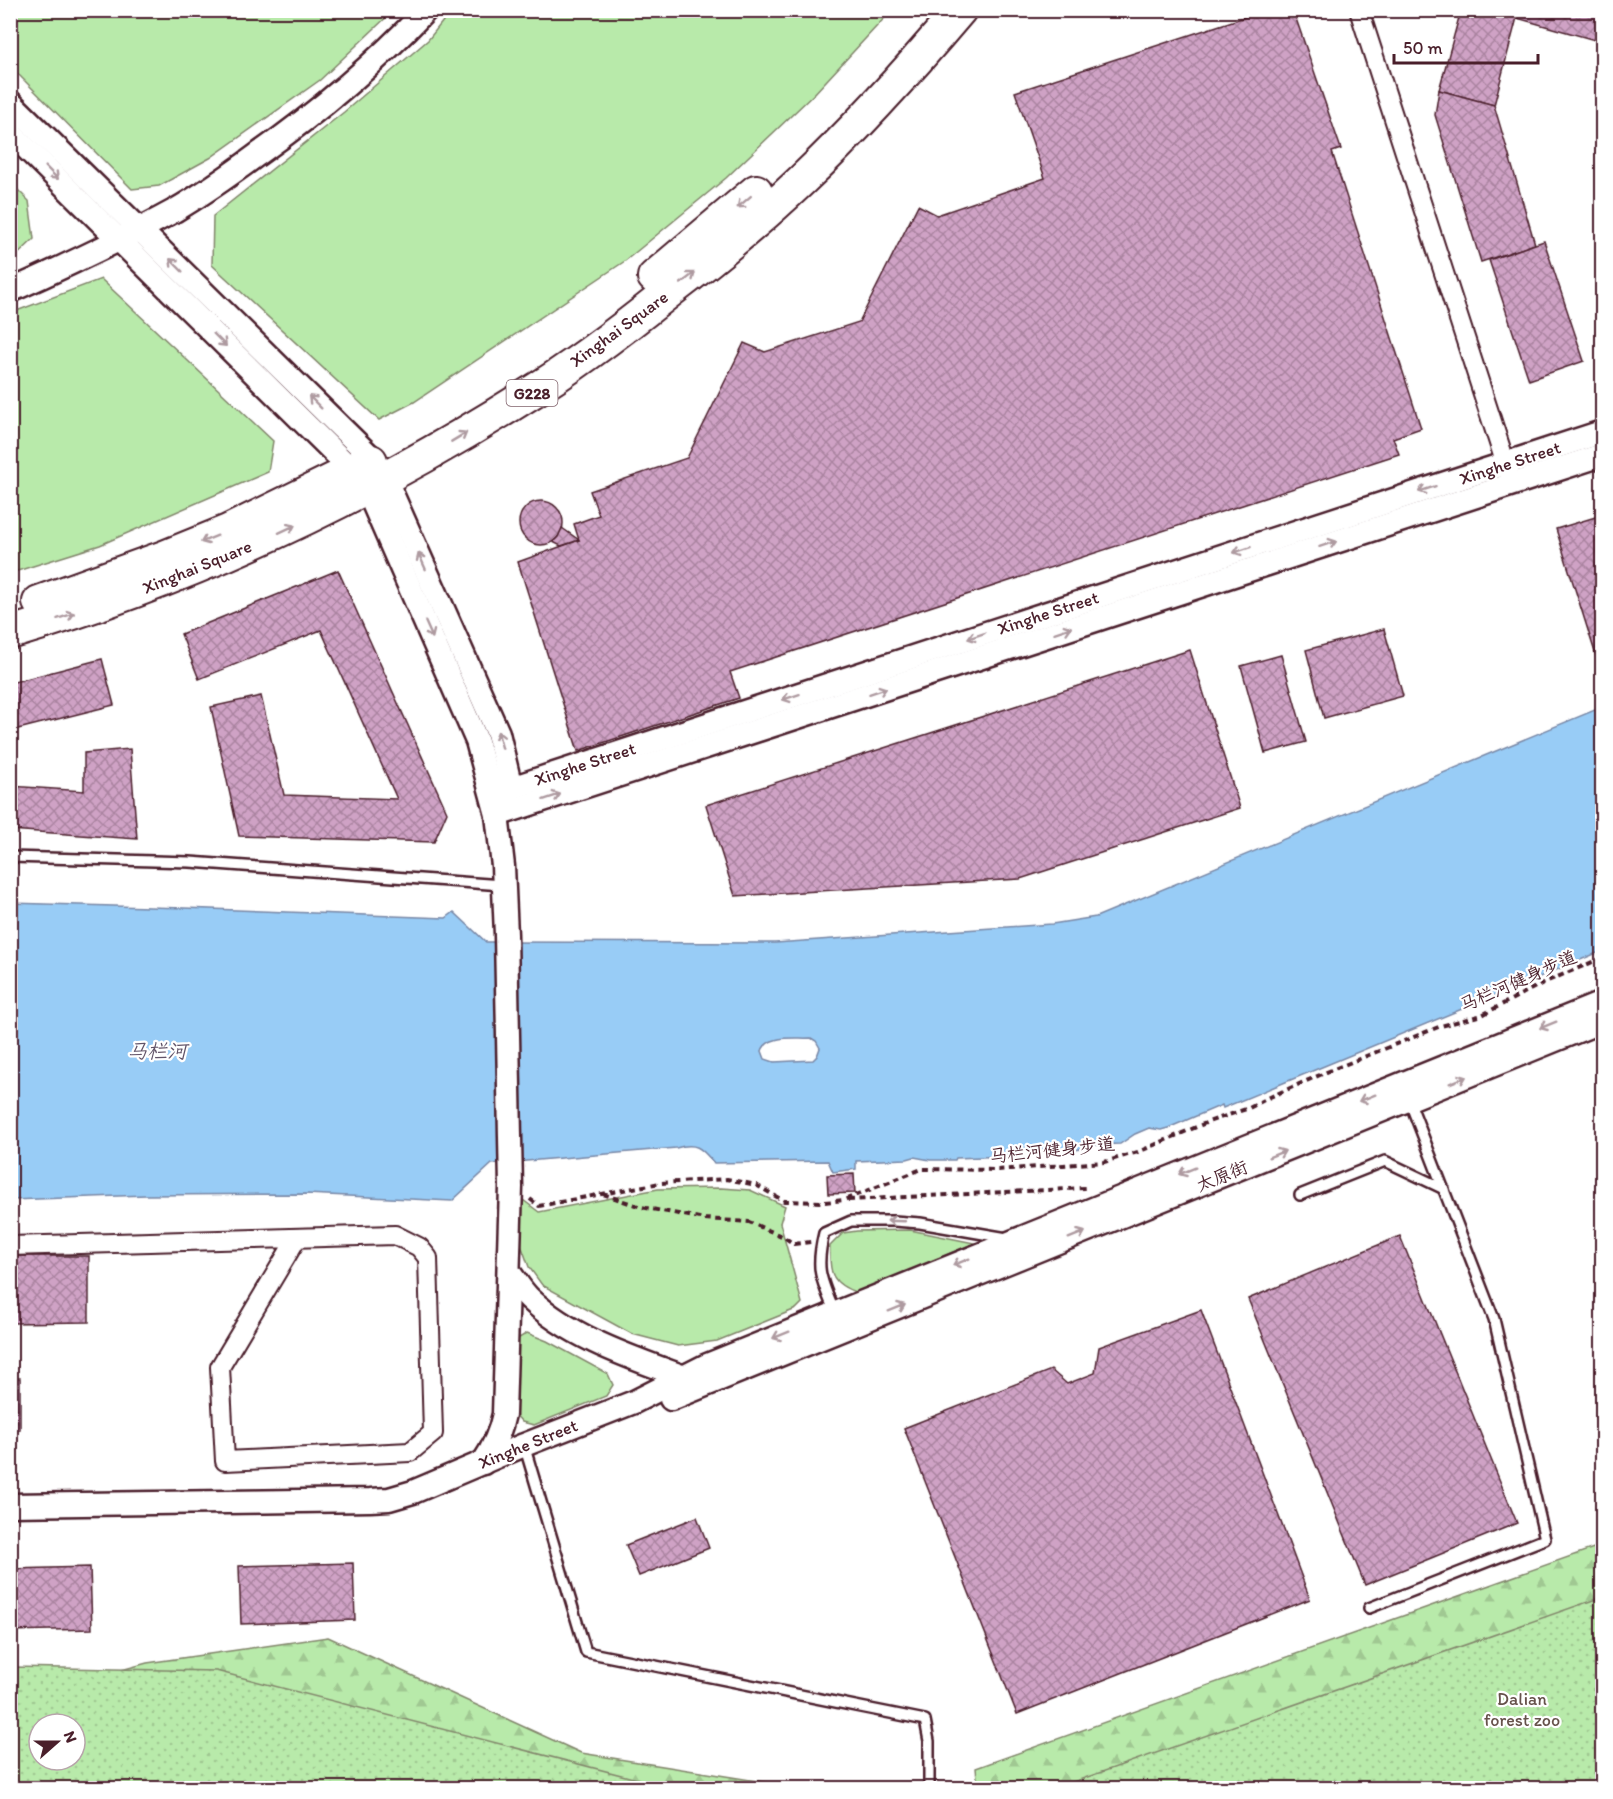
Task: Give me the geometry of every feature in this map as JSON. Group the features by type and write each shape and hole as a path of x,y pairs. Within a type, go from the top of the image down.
{"highway":[{"name":"Xinghai Square","path":"10,633 108,602 235,552 297,524 417,438 514,378 608,313 698,242 784,167 869,82 933,10"},
{"name":"Xinghai Square","path":"10,610 101,581 369,474 426,456 526,396 622,329 715,257 802,180 886,94 960,10"}],"street":[{"path":"10,291 119,240 175,210 233,172 343,90 426,10"},
{"path":"1359,10 1509,474"},
{"path":"10,102 139,229 369,474 500,799 519,1191 509,1272 504,1414 500,1434 483,1463"},
{"path":"10,132 119,240 369,474"},
{"name":"Xinghe Street","path":"500,799 1509,474 1602,432"},
{"name":"Xinghe Street","path":"500,799 1509,474 1602,455"},
{"name":"太原街","path":"839,1322 1406,1092 1602,1003"},
{"name":"太原街","path":"1016,1240 1406,1092 1602,1021"},
{"path":"10,1246 395,1235 419,1247 428,1258 433,1433 411,1452 225,1461 220,1367 297,1238"},
{"name":"Xinghe Street","path":"10,1518 369,1514 416,1504 526,1451 839,1322 1016,1240"},
{"path":"509,1272 527,1296 553,1318 582,1335 686,1384"},
{"name":"Xinghe Street","path":"10,1505 389,1499 483,1463 526,1451"}],"lane":[{"path":"10,857 190,862 503,885"},
{"path":"1369,1608 1545,1539 1494,1318 1406,1092"},
{"path":"1300,1196 1385,1161 1443,1189"},
{"path":"839,1322 821,1278 819,1256 824,1233 851,1221 894,1221 987,1233 1016,1240"},
{"path":"526,1451 586,1652 925,1720 929,1741 929,1788"}],"path":[{"name":"马栏河健身步道","path":"519,1191 539,1206 660,1183 727,1179 756,1185 784,1201 844,1200 922,1169 998,1170 1104,1162 1138,1152 1208,1122 1249,1108 1309,1080 1441,1026 1482,1015 1543,983 1602,958"},
{"path":"844,1200 1088,1188"},
{"path":"602,1194 641,1207 705,1219 749,1222 784,1237 794,1244 822,1243"}],"green space":[{"path":"10,11 393,11 320,80 210,158 159,186 132,189 11,67"},
{"path":"451,11 891,11 814,94 726,178 625,261 414,402 379,420 212,265 213,216 344,112 428,40"},
{"path":"11,183 29,201 34,239 11,261"},
{"path":"101,279 273,441 268,472 100,545 11,573 11,313"},
{"path":"658,1189 750,1190 785,1206 780,1223 802,1303 796,1309 717,1341 678,1346 632,1334 542,1285 529,1267 519,1239 519,1197 539,1212"},
{"path":"910,1230 974,1243 858,1293 842,1286 837,1281 831,1270 830,1246 843,1233"},
{"path":"527,1333 547,1341 608,1374 613,1385 606,1396 534,1425 522,1422 513,1412 516,1340"},
{"name":"Dalian forest zoo","path":"1602,1545 1602,1788 978,1788 976,1768"},
{"name":"Dalian forest zoo","path":"1602,1597 1602,1788 1056,1788"},
{"path":"328,1637 581,1753 800,1788 11,1788 11,1681 62,1686 147,1663"},
{"path":"11,1667 216,1671 672,1788 11,1788"}],"water":[{"name":"马栏河","path":"1602,707 1602,951 1223,1108 1222,1105 1161,1130 1149,1128 1120,1144 1094,1145 1062,1154 1028,1148 1007,1156 956,1158 955,1160 930,1160 914,1157 856,1161 856,1169 833,1172 828,1161 714,1163 702,1150 689,1146 492,1164 452,1201 306,1194 146,1195 11,1200 10,903 446,918 454,912 486,942 775,943 1052,924 1096,917","holes":["811,1038 820,1048 813,1060 774,1062 765,1059 762,1051 770,1042 776,1040"]}],"building":[{"path":"1266,10 1293,10 1341,149 1332,152 1421,428 1393,438 1399,454 730,672 739,698 578,751 518,562 579,540 574,524 599,515 590,491 687,458 744,343 765,352 859,322 918,205 937,215 1045,178 1015,92"},
{"path":"1461,10 1519,10 1494,105 1439,90"},
{"path":"1519,10 1602,10 1602,42 1517,18"},
{"path":"1439,90 1494,105 1535,244 1481,262 1435,115"},
{"path":"1544,241 1584,361 1529,380 1489,260"},
{"path":"541,501 556,508 563,523 556,538 541,545 526,538 519,523 526,508"},
{"path":"1602,515 1602,663 1599,665 1556,529"},
{"path":"562,528 579,540 561,546 553,542"},
{"path":"338,570 447,812 434,842 239,836 211,707 261,696 284,795 397,799 321,630 199,679 181,634"},
{"path":"1384,629 1403,696 1324,718 1306,650"},
{"path":"1190,650 1240,808 1020,879 735,896 706,805"},
{"path":"1281,655 1306,742 1265,753 1241,666"},
{"path":"102,659 114,705 10,731 10,683"},
{"path":"130,749 137,839 10,830 10,786 84,791 84,753"},
{"path":"854,1174 855,1193 828,1194 827,1175"},
{"path":"1400,1236 1517,1523 1365,1585 1248,1299"},
{"path":"10,1256 89,1256 89,1322 10,1323"},
{"path":"1201,1310 1310,1599 1017,1714 904,1428 1051,1370 1067,1384 1095,1373 1099,1347"},
{"path":"10,1378 20,1378 20,1430 10,1430"},
{"path":"697,1517 709,1548 639,1576 626,1545"},
{"path":"353,1563 355,1620 241,1624 239,1566"},
{"path":"90,1567 92,1629 10,1631 10,1569"}]}
